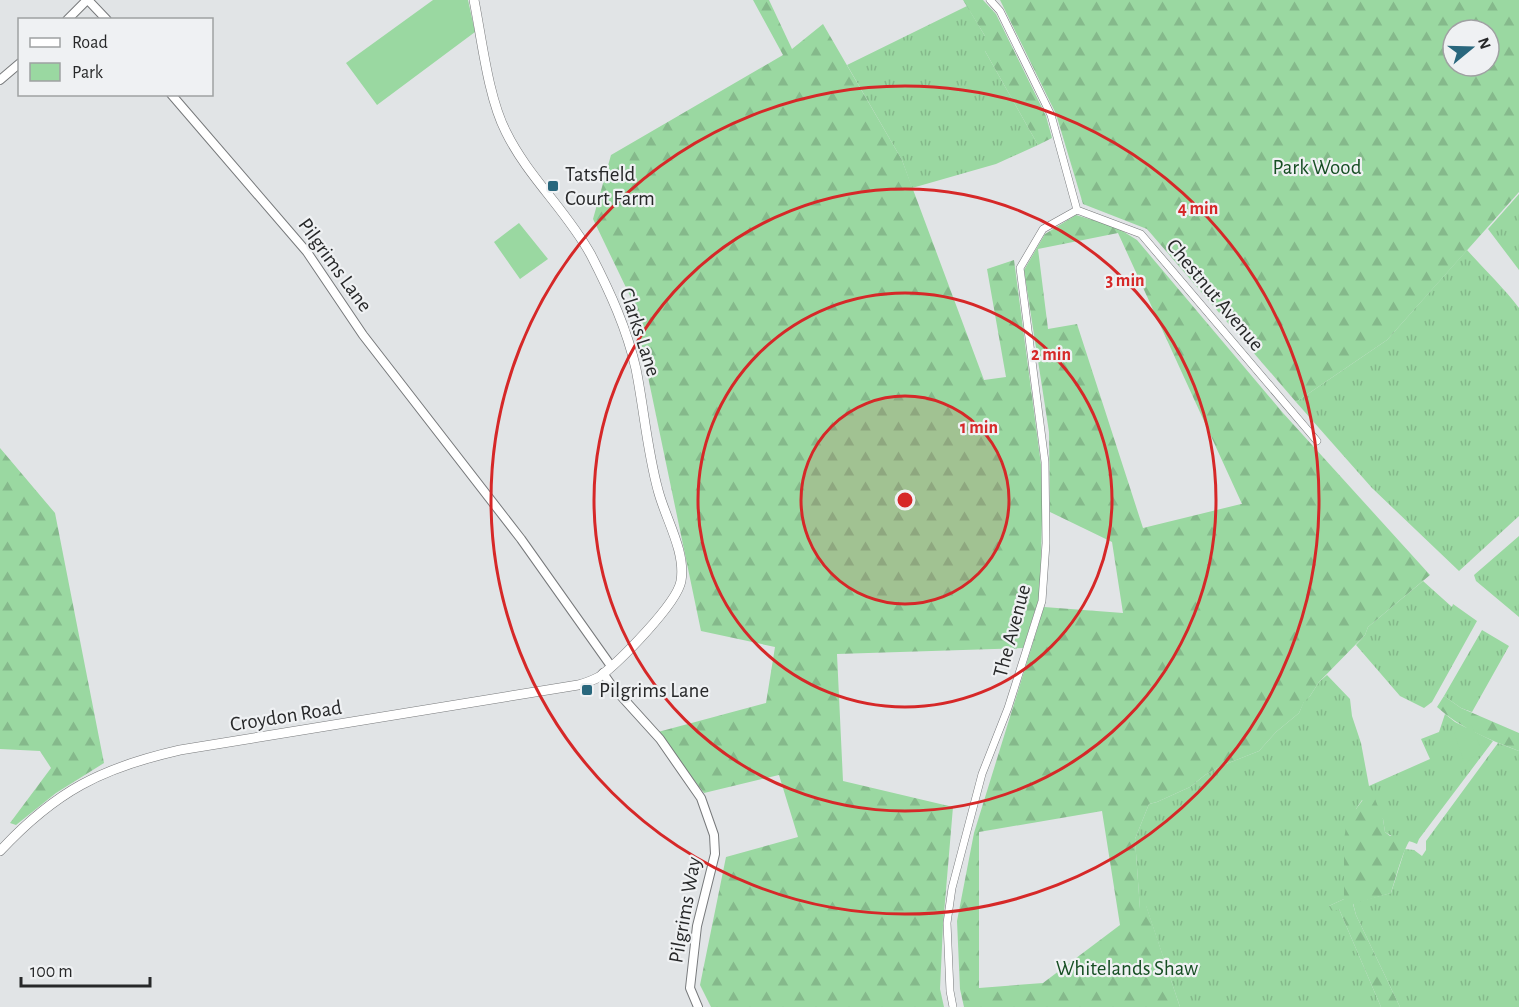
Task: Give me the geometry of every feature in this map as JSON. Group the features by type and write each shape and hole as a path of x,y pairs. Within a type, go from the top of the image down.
{"main road":[{"name":"Clarks Lane","path":"474,0 494,103 506,133 526,165 583,242 621,317 636,369 647,441 658,491 679,555 681,584 670,605 607,670"},
{"name":"Croydon Road","path":"0,852 39,814 81,784 118,767 180,750 578,685 591,681 607,670"}],"street":[{"path":"69,18 87,0 106,18"},
{"path":"990,0 1000,11 1051,115 1077,210"},
{"path":"0,80 18,65"},
{"name":"Pilgrims Lane","path":"173,96 307,252 363,335 521,539 607,670"},
{"name":"Chestnut Avenue","path":"1077,210 1141,234 1317,441"},
{"name":"The Avenue","path":"954,1007 950,991 947,923 952,888 982,774 1008,708 1042,601 1046,543 1045,462 1020,268 1043,229 1077,210"},
{"name":"Pilgrims Way","path":"607,670 660,739 700,798 714,835 715,854 698,926 690,988 698,1007"}],"green space":[{"path":"433,0 468,0 475,32 377,105 346,63"},
{"path":"753,0 769,0 792,49 823,24 902,160 984,380 1006,377 987,269 1014,260 1043,480 1040,595 1023,648 837,654 843,781 953,807 940,989 944,1007 711,1007 700,985 726,857 798,837 779,775 704,793 658,732 766,703 775,647 701,631 632,300 593,219 611,155 783,55"},
{"path":"963,0 983,0 996,14 1046,116 1052,138 1038,145 985,51 985,36"},
{"name":"Park Wood","path":"1000,0 1519,0 1519,192 1387,340 1296,402 1147,229 1083,204 1056,114"},
{"path":"967,6 985,36 985,51 1038,145 996,164 912,188 902,160 847,65"},
{"path":"1519,194 1519,270 1488,229"},
{"name":"Whitelands Shaw","path":"1076,215 1116,227 1137,240 1283,413 1430,575 1368,627 1365,635 1319,682 1299,713 1276,732 1259,751 1221,766 1190,787 1149,804 1135,839 1140,909 1146,905 1180,1007 964,1007 960,989 957,921 974,833 1044,607 1123,613 1112,542 1050,512 1049,432 1024,270 1045,234","holes":["1118,233 1242,504 1143,528 1077,324 1048,329 1038,249","1102,811 1120,925 1043,983 979,988 979,832"]},
{"path":"519,223 548,259 520,279 494,242"},
{"path":"1467,250 1519,308 1519,516 1459,571 1372,488 1296,402 1387,340"},
{"path":"0,448 55,513 104,763 56,793 16,825 10,823 51,768 40,751 0,749"},
{"path":"1519,536 1519,617 1476,581 1474,575"},
{"path":"1423,581 1452,607 1453,604 1477,621 1432,702 1424,708 1400,696 1356,645 1365,635 1368,627"},
{"path":"1482,630 1509,646 1472,712 1461,708 1444,696"},
{"path":"1327,675 1350,699 1369,786 1430,759 1421,739 1439,732 1445,714 1455,722 1493,741 1417,844 1385,832 1383,819 1362,800 1356,809 1344,899 1329,906 1339,909 1381,1007 1180,1007 1146,906 1140,910 1135,839 1149,804 1190,787 1221,766 1259,751 1276,732 1299,713 1304,701"},
{"path":"1444,696 1461,708 1519,733 1519,751 1476,733 1455,721 1437,707"},
{"path":"1472,725 1481,750 1465,764 1454,733"},
{"path":"1498,743 1519,751 1519,1007 1400,1007 1356,915 1353,903 1391,893 1405,849 1414,850 1422,856 1426,850 1426,841"},
{"path":"1371,789 1383,819 1385,832 1390,836 1402,835 1410,840 1391,893 1353,904 1356,915 1400,1007 1381,1007 1339,909 1332,912 1329,906 1344,899 1344,840 1348,813 1356,809"}],"place":[{"name":"Tatsfield Court Farm","path":"553,186"},
{"name":"Pilgrims Lane","path":"587,690"}]}
